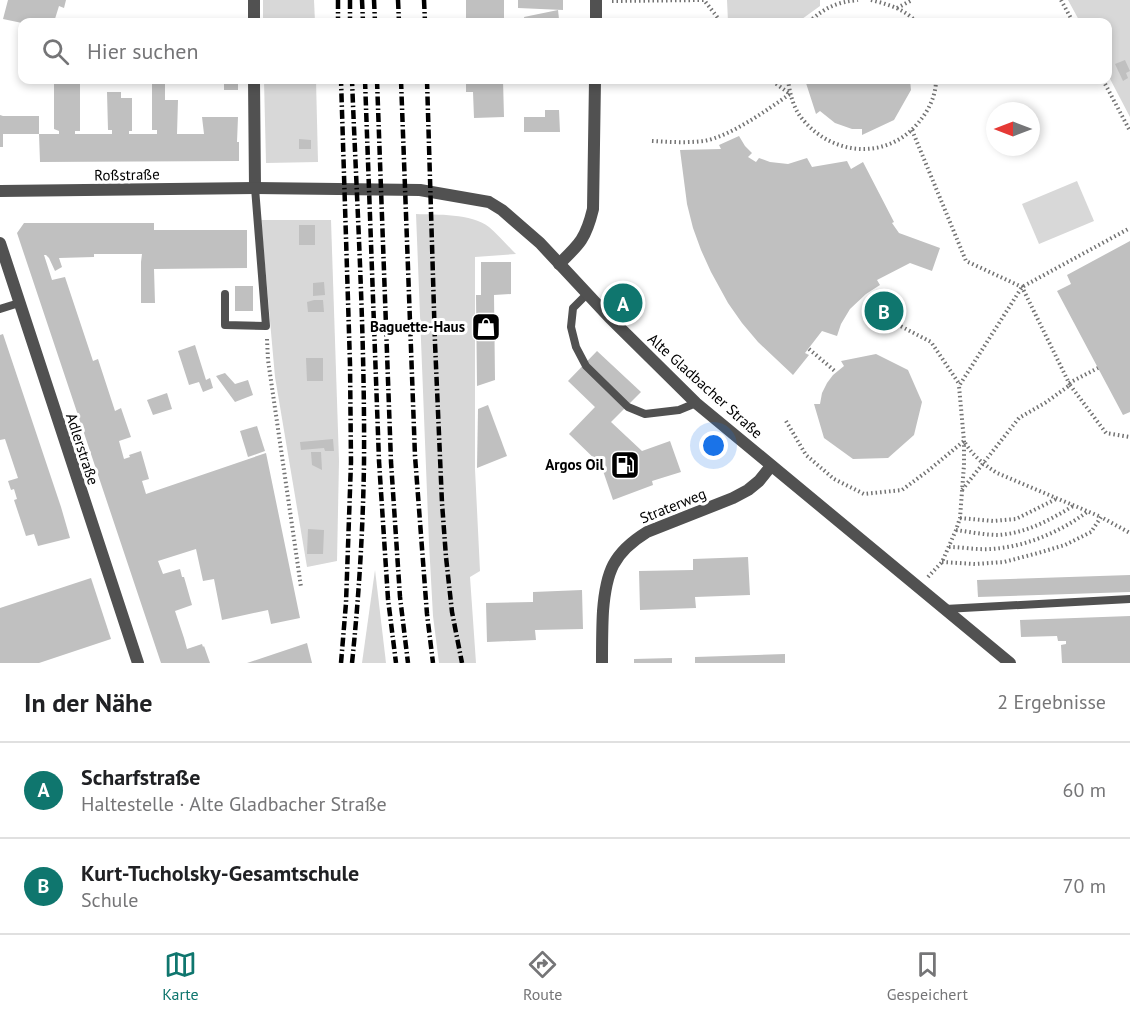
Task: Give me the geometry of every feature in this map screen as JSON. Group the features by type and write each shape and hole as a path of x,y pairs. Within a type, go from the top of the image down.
{"street":[{"path":"254,0 254,18"},
{"path":"596,1 596,18"},
{"path":"254,84 255,188"},
{"path":"559,264 585,236 593,209 595,84"},
{"name":"Roßstraße","path":"0,191 255,188"},
{"name":"Alte Gladbacher Straße","path":"255,188 420,189 489,202 502,210 540,243 587,294 696,403 1010,663"},
{"name":"Adlerstraße","path":"0,243 138,663"},
{"name":"Straterweg","path":"602,663 604,591 614,562 623,550 647,532 748,490 771,466"}],"lane":[{"path":"225,294 225,325 266,326 255,188"},
{"path":"587,294 573,308 571,327 576,347 586,366 628,407 645,414 679,410 696,403"},
{"path":"0,309 19,303"},
{"path":"945,609 1130,599"}],"path":[{"path":"596,1 704,0 718,18"},
{"path":"813,18 819,12 834,5 858,0"},
{"path":"871,0 891,5 912,18"},
{"path":"896,8 912,0"},
{"path":"1061,0 1071,18"},
{"path":"776,84 790,94"},
{"path":"789,84 791,100 803,121 821,137 844,147 868,149 892,144 912,130 928,111 936,84"},
{"path":"1105,84 1130,131"},
{"path":"652,141 681,143 706,140 738,128 790,94"},
{"path":"912,130 966,261 1022,287 1070,384 1106,433 1130,437"},
{"path":"960,385 1022,287 1130,228"},
{"path":"885,318 930,342 960,385 964,441 960,518 942,562 918,587"},
{"path":"266,326 268,360 300,587"},
{"path":"809,349 836,372"},
{"path":"962,490 1019,418 1098,368"},
{"path":"786,421 806,455 834,479 864,494 902,490 964,441"},
{"path":"964,441 983,464 997,473 1101,517 1130,533"},
{"path":"960,518 993,521 1016,519 1057,499"},
{"path":"956,530 999,535 1028,529 1052,519 1073,506"},
{"path":"949,547 990,549 1013,546 1055,531 1087,512"},
{"path":"942,562 975,564 1004,562 1038,553 1065,545 1091,532 1101,517"}],"shaded area":[{"path":"263,0 314,0 315,18 263,18"},
{"path":"727,0 820,0 820,6 803,18 728,18"},
{"path":"1068,0 1130,0 1130,117 1112,83 1112,18 1078,18"},
{"path":"264,84 316,84 318,162 266,163"},
{"path":"1077,181 1094,221 1039,244 1022,204"},
{"path":"416,214 464,217 482,222 516,254 475,257 475,469 480,571 470,577 476,663 439,663 433,616 429,543"},
{"path":"261,220 331,220 339,461 337,561 307,567 275,377"},
{"path":"375,570 386,663 362,663"}],"building":[{"path":"8,0 66,0 64,8 59,6 55,18 18,18 18,22 3,19"},
{"path":"466,0 504,0 504,18 466,18"},
{"path":"518,0 563,0 563,10 518,8"},
{"path":"558,10 559,18 524,18"},
{"path":"1125,60 1130,71 1126,73 1128,78 1123,81 1115,64"},
{"path":"54,84 80,84 80,131 75,131 75,134 112,134 112,130 108,130 107,92 121,92 121,98 132,98 132,131 129,131 129,134 157,134 157,130 152,130 152,84 165,84 165,100 178,100 177,134 204,134 202,117 238,117 239,161 40,162 39,134 59,134 59,131 54,129"},
{"path":"224,84 238,84 238,90 224,90"},
{"path":"466,84 503,84 504,117 474,118 473,92 466,92"},
{"path":"806,84 910,84 911,90 894,120 862,135 862,129 852,129 835,123 820,111 816,114"},
{"path":"545,110 559,110 560,132 524,132 524,117 545,117"},
{"path":"0,115 39,116 39,134 3,134 3,147 0,147"},
{"path":"739,136 752,153 748,157 756,162 759,158 788,164 807,158 812,167 847,161 851,169 863,162 899,233 940,248 932,271 910,263 877,280 880,285 850,309 837,336 822,331 805,353 809,355 793,375 758,342 728,303 701,250 687,204 680,150 721,149 719,145"},
{"path":"299,139 311,140 311,149 299,149"},
{"path":"24,223 154,223 154,230 247,230 247,268 154,269 155,303 141,303 142,254 94,254 94,257 59,258 62,267 55,271 49,258 44,255 52,280 65,277 93,361 98,359 115,411 121,408 131,437 119,441 124,459 141,451 149,479 142,481 146,494 266,453 300,618 271,624 268,610 222,620 214,579 203,581 196,549 158,561 163,574 180,569 192,605 175,611 187,649 202,644 210,663 161,663 17,233"},
{"path":"299,225 315,225 315,245 299,245"},
{"path":"1130,241 1130,412 1123,415 1057,291 1071,284 1067,275"},
{"path":"481,262 511,262 511,294 494,295 495,380 477,386 476,295 481,295"},
{"path":"324,282 325,295 313,296 313,283"},
{"path":"235,286 253,286 253,311 235,311"},
{"path":"323,300 324,312 308,312 307,302"},
{"path":"3,334 70,538 38,546 34,534 26,536 14,500 17,499 14,489 11,490 8,481 18,478 5,439 0,440 0,335"},
{"path":"195,345 206,380 210,378 213,388 203,392 199,382 189,385 178,351"},
{"path":"597,351 641,392 611,422 642,451 670,441 681,472 652,481 653,485 613,500 601,465 569,434 595,407 568,381"},
{"path":"876,354 908,370 922,402 914,435 888,458 853,459 824,438 814,404 820,404 827,383 844,366 841,361"},
{"path":"306,358 323,358 323,381 307,381"},
{"path":"225,373 235,384 248,380 253,395 235,402 216,376"},
{"path":"167,393 172,409 153,415 147,400"},
{"path":"488,405 507,456 477,468 478,409"},
{"path":"257,426 265,451 248,457 240,431"},
{"path":"333,439 334,451 325,451 324,448 301,450 300,442"},
{"path":"311,452 321,452 322,470 312,465"},
{"path":"308,529 324,530 323,554 307,554"},
{"path":"748,557 750,595 695,597 696,608 640,610 639,571 693,570 693,559"},
{"path":"1130,575 1130,592 978,597 977,580"},
{"path":"91,578 111,639 39,663 0,663 0,608"},
{"path":"582,590 583,629 535,630 536,640 487,642 486,603 533,602 533,592"},
{"path":"1130,616 1130,663 1062,663 1061,645 1066,644 1066,641 1058,641 1057,636 1021,637 1020,620"},
{"path":"307,643 312,663 247,663"},
{"path":"785,654 785,663 695,663 695,657"},
{"path":"672,658 672,663 634,663 634,659"}],"railway":[{"path":"338,0 338,18"},
{"path":"350,0 350,18"},
{"path":"362,0 363,18"},
{"path":"374,0 375,18"},
{"path":"398,0 399,18"},
{"path":"424,0 425,18"},
{"path":"341,84 351,462 346,603 341,663"},
{"path":"352,84 362,319 364,463 357,613 352,663"},
{"path":"365,84 379,461 388,599 396,663"},
{"path":"377,84 391,462 400,597 408,663"},
{"path":"401,84 415,456 433,663"},
{"path":"427,84 442,503 452,612 462,663"}],"place":[{"name":"Scharfstraße","path":"623,303"},
{"name":"Kurt-Tucholsky-Gesamtschule","path":"884,311"},
{"name":"Baguette-Haus","path":"486,327"},
{"name":"Argos Oil","path":"625,465"}]}
